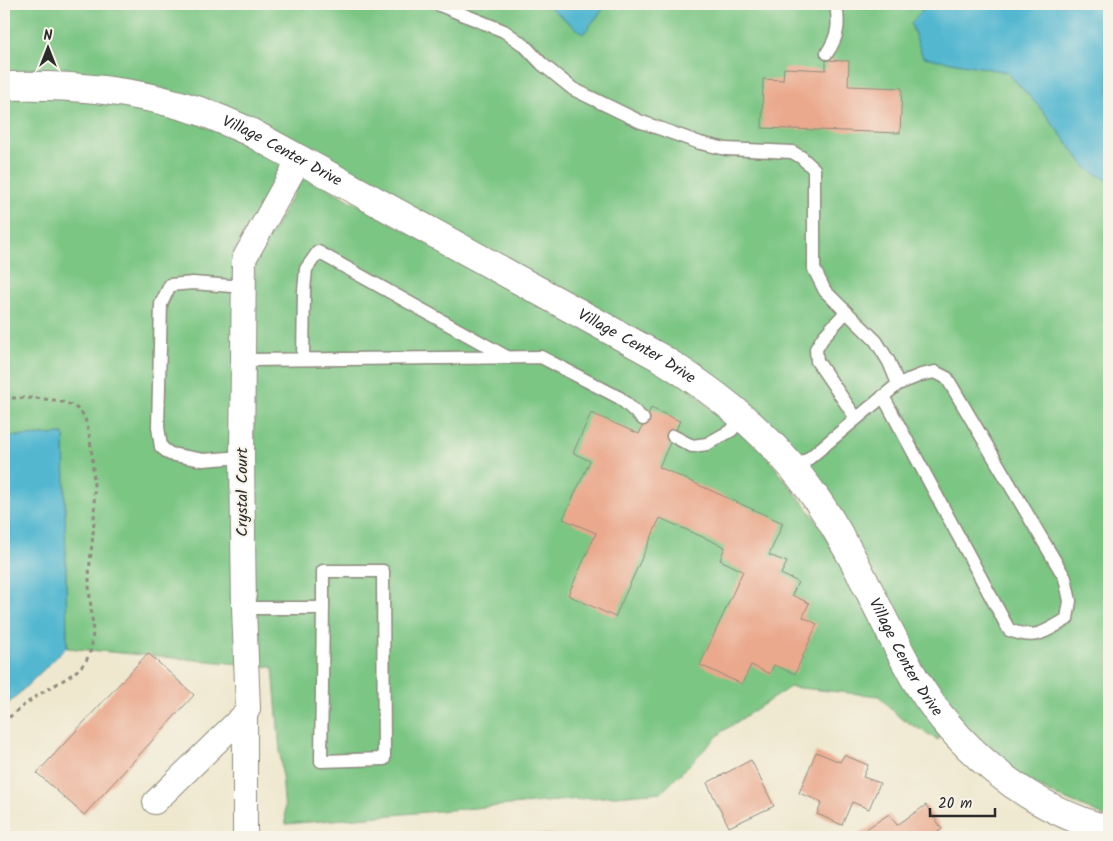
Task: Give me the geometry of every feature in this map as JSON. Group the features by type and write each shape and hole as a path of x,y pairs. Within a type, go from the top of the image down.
{"street":[{"name":"Village Center Drive","path":"4,86 47,84 122,91 210,115 250,132 300,158 695,378 737,422 770,442 795,470 824,510 913,674 951,728 972,751 1022,791 1077,819 1109,830"},
{"name":"Crystal Court","path":"245,837 245,714 248,709 244,608 242,457 244,259 300,158"},
{"path":"155,802 245,714"}],"lane":[{"path":"437,4 514,36 573,90 639,121 700,143 726,149 792,152 801,156 814,169 814,269 825,291 876,341 889,362 898,384"},
{"path":"827,53 836,40 838,22 836,4"},
{"path":"303,359 306,269 318,252 508,357"},
{"path":"242,457 204,460 170,454 161,447 158,427 160,304 165,293 170,285 193,284 244,287"},
{"path":"846,312 824,336 816,350 818,361 856,418"},
{"path":"243,360 542,357 620,398 643,419"},
{"path":"795,470 856,418 883,396 898,384 935,372 947,378 1065,578 1070,601 1067,620 1038,635 1023,635 1009,630 883,396"},
{"path":"673,436 692,446 707,444 737,422"},
{"path":"323,571 384,571 384,759 321,762 323,608 323,571"},
{"path":"244,608 323,608"}],"path":[{"path":"4,398 32,398 53,401 72,405 82,413 89,438 94,520 89,582 92,642 88,656 81,666 70,675 38,695 4,722"}],"green space":[{"path":"4,4 546,4 583,34 604,8 603,4 927,4 911,24 923,56 1007,72 1042,110 1087,169 1109,181 1109,818 1055,795 1027,780 1000,759 954,713 922,668 803,462 297,141 296,143 162,88 124,79 89,74 47,72 4,73"},
{"path":"47,97 120,104 198,124 246,144 284,164 234,252 233,259 253,457 255,262 304,175 654,368 689,390 762,451 815,518 941,735 938,740 899,717 879,696 790,687 723,731 662,792 286,824 273,667 67,648 64,434 4,437 4,98"}],"water":[{"path":"546,4 603,4 604,8 583,34"},
{"path":"927,4 1109,4 1109,181 1087,169 1042,110 1007,72 923,57 911,24"},
{"path":"64,434 67,647 4,708 4,437"}],"building":[{"path":"826,60 849,61 848,86 902,88 900,133 762,128 763,79 783,80 784,68 826,70"},
{"path":"651,408 680,421 659,467 783,523 769,555 787,562 781,574 798,582 792,595 809,603 803,617 817,624 795,674 774,665 770,674 751,665 742,684 700,665 743,571 720,560 725,547 660,518 615,617 568,595 596,533 563,519 590,461 573,453 591,413 639,434"},
{"path":"148,653 194,695 84,815 37,773"},
{"path":"816,752 840,762 844,755 868,765 863,777 880,783 869,809 852,802 842,825 817,814 822,802 799,793"},
{"path":"751,760 774,806 729,827 707,783"},
{"path":"926,805 942,829 931,837 854,837 889,814 897,825"},
{"path":"490,834 553,834 553,837 490,837"}]}
